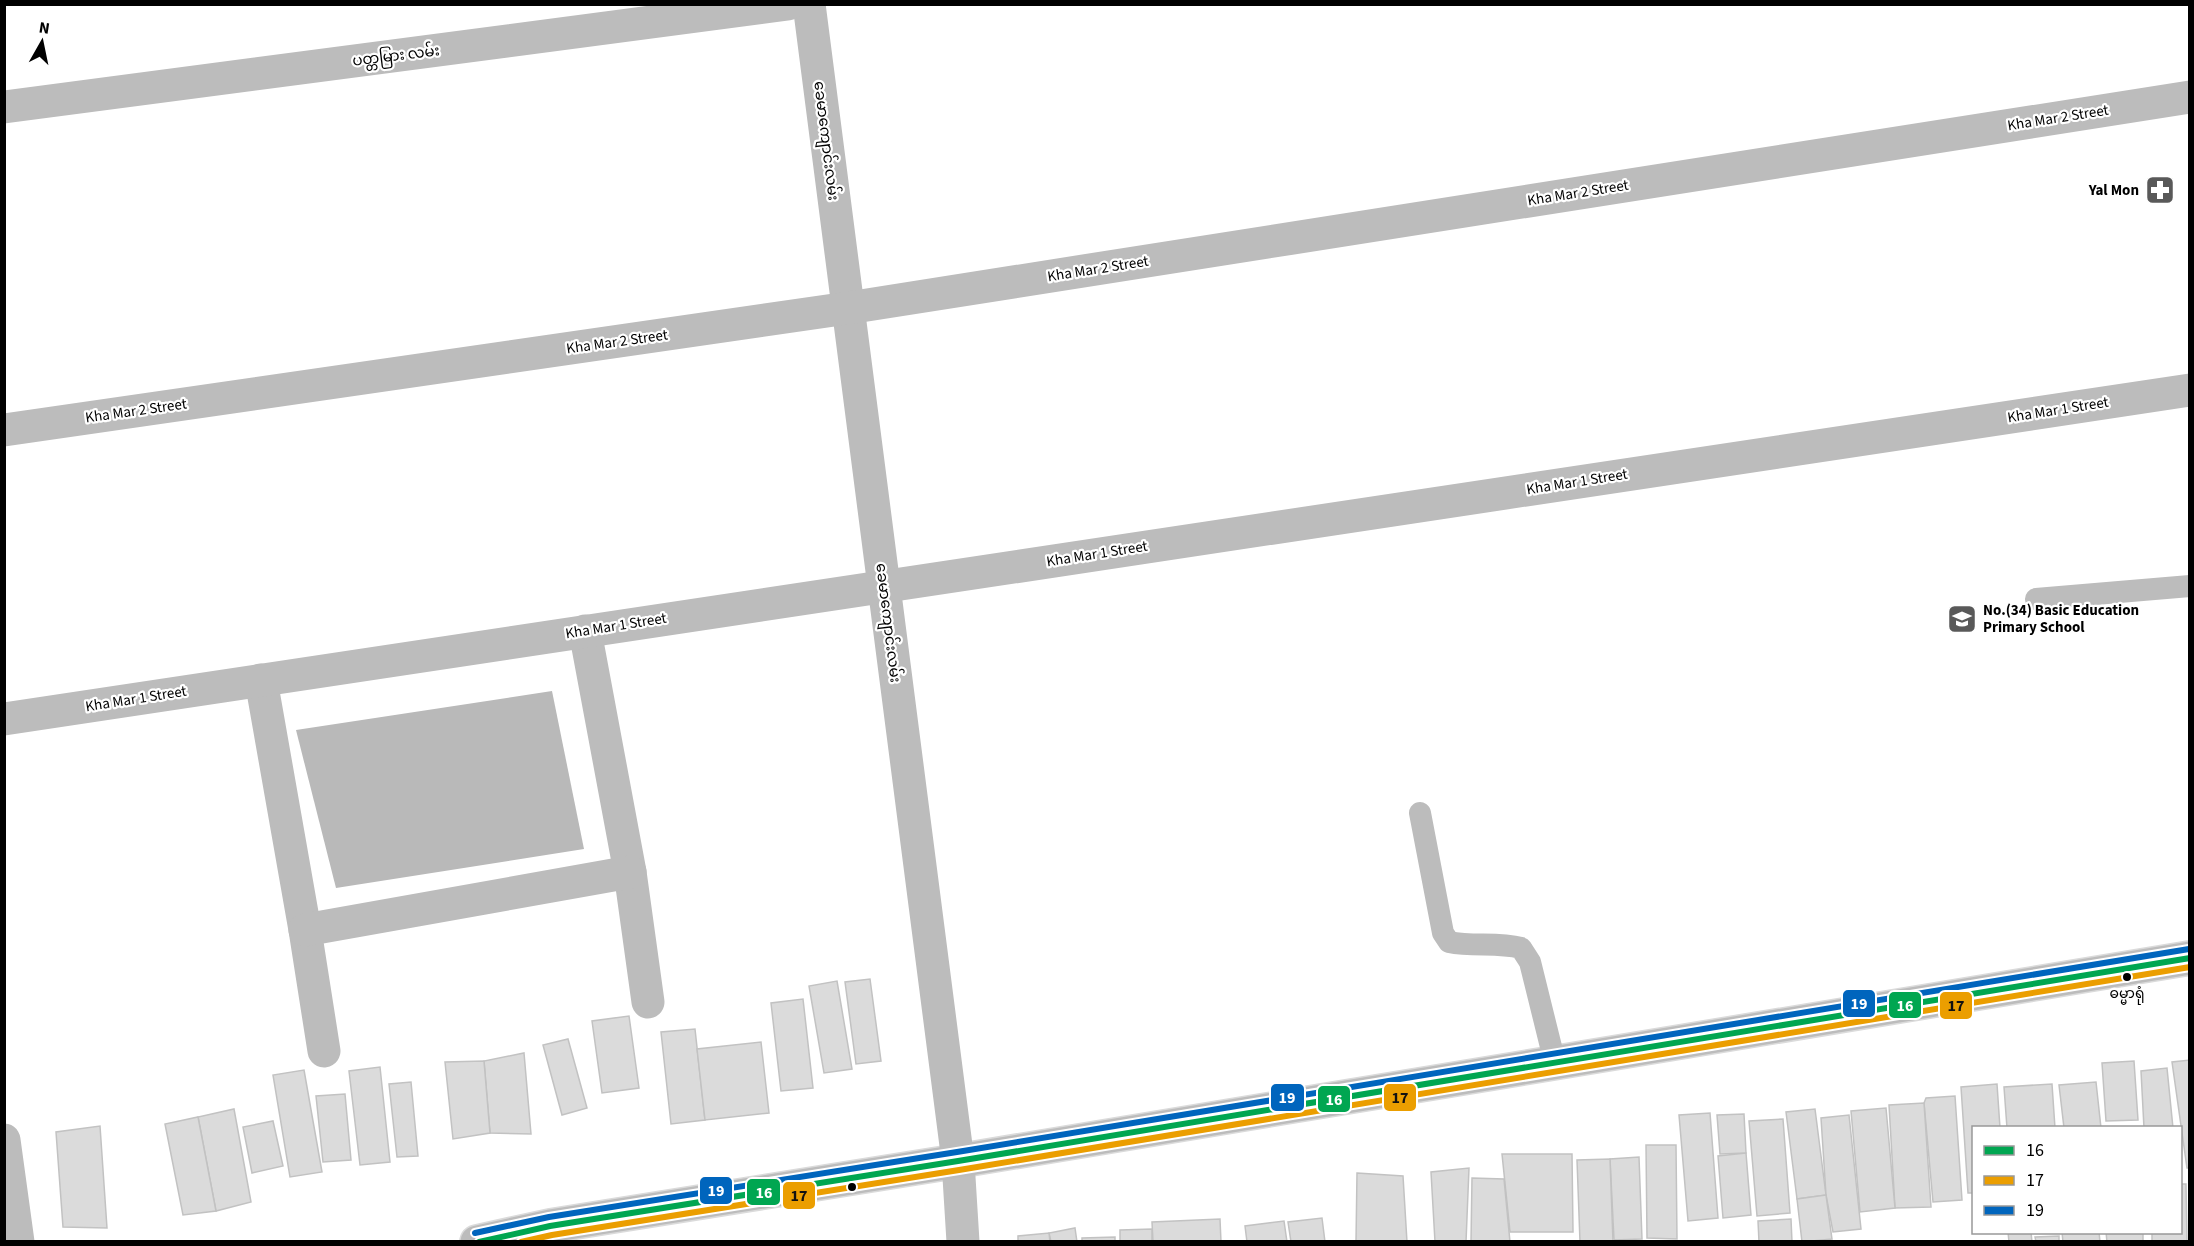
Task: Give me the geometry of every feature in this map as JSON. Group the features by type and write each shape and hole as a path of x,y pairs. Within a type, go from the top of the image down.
{"street":[{"name":"ပတ္တမြား လမ်း","path":"4,107 788,4"},
{"name":"ခေမာကျောင်းလမ်း","path":"809,4 958,1161 963,1242"},
{"name":"Kha Mar 2 Street","path":"4,430 848,308 2190,97"},
{"name":"Kha Mar 1 Street","path":"4,719 2190,390"},
{"path":"585,631 630,872 648,1002"},
{"path":"261,680 324,1051"},
{"path":"305,930 630,872"},
{"path":"477,1242 550,1226 2190,958"},
{"path":"4,1140 18,1242"}],"lane":[{"path":"2036,599 2190,586"},
{"path":"1420,813 1443,933 1449,942 1463,945 1506,944 1521,948 1530,962 1555,1063"}],"shaded area":[{"path":"552,691 584,849 336,888 296,730"}],"building":[{"path":"870,979 881,1061 856,1064 845,982"},
{"path":"837,981 852,1069 824,1073 809,986"},
{"path":"803,999 813,1088 781,1091 771,1003"},
{"path":"629,1016 639,1088 602,1093 592,1021"},
{"path":"695,1029 705,1120 671,1124 661,1032"},
{"path":"568,1039 587,1108 562,1115 543,1045"},
{"path":"761,1042 769,1113 705,1120 697,1049"},
{"path":"524,1053 531,1134 490,1133 484,1061"},
{"path":"2190,1060 2190,1168 2187,1168 2172,1062"},
{"path":"484,1061 490,1133 453,1139 445,1062"},
{"path":"2134,1061 2138,1120 2106,1121 2102,1063"},
{"path":"380,1067 390,1162 360,1165 349,1071"},
{"path":"2167,1068 2173,1126 2144,1126 2141,1071"},
{"path":"304,1070 322,1172 290,1177 273,1075"},
{"path":"411,1082 418,1156 397,1157 389,1084"},
{"path":"2096,1082 2101,1126 2064,1126 2059,1085"},
{"path":"1997,1084 2000,1126 1972,1126 1972,1193 1968,1193 1961,1087"},
{"path":"2052,1084 2055,1126 2007,1126 2004,1087"},
{"path":"345,1094 351,1160 323,1162 316,1096"},
{"path":"1955,1096 1962,1200 1933,1202 1924,1103 1926,1098"},
{"path":"1924,1103 1931,1207 1895,1208 1889,1105"},
{"path":"1886,1108 1895,1208 1860,1212 1851,1111"},
{"path":"234,1109 251,1202 216,1211 198,1117"},
{"path":"1815,1109 1826,1195 1797,1199 1786,1112"},
{"path":"1710,1113 1718,1218 1688,1221 1679,1115"},
{"path":"1744,1114 1746,1153 1720,1154 1717,1115"},
{"path":"1849,1115 1861,1229 1833,1232 1826,1195 1821,1118"},
{"path":"198,1117 216,1211 183,1215 165,1124"},
{"path":"1783,1119 1790,1213 1757,1216 1749,1121"},
{"path":"273,1121 283,1166 252,1173 243,1127"},
{"path":"100,1126 107,1228 63,1227 56,1132"},
{"path":"1646,1145 1676,1145 1677,1239 1647,1238"},
{"path":"1746,1153 1751,1215 1723,1218 1718,1156"},
{"path":"1502,1154 1572,1154 1573,1232 1510,1232"},
{"path":"1639,1157 1642,1239 1614,1240 1610,1159"},
{"path":"1610,1159 1613,1242 1580,1242 1577,1160"},
{"path":"1469,1168 1466,1242 1435,1242 1431,1172"},
{"path":"1357,1173 1403,1176 1407,1242 1356,1242"},
{"path":"1472,1178 1504,1179 1510,1242 1471,1242"},
{"path":"2182,1184 2186,1184 2187,1242 2152,1242 2152,1234 2182,1234"},
{"path":"1826,1195 1832,1239 1802,1242 1797,1199"},
{"path":"1322,1218 1325,1242 1291,1242 1288,1222"},
{"path":"1220,1219 1221,1242 1153,1242 1152,1222"},
{"path":"1791,1219 1792,1242 1759,1242 1758,1221"},
{"path":"1284,1221 1287,1242 1247,1242 1245,1226"},
{"path":"1075,1228 1077,1242 1051,1242 1049,1233"},
{"path":"1152,1229 1152,1242 1120,1242 1120,1230"},
{"path":"1049,1233 1050,1242 1018,1242 1018,1236"},
{"path":"2008,1234 2031,1234 2032,1242 2009,1242"},
{"path":"2062,1234 2099,1234 2100,1242 2063,1242"},
{"path":"2106,1234 2143,1234 2143,1242 2107,1242"},
{"path":"2059,1236 2059,1242 2036,1242 2035,1237"},
{"path":"1115,1237 1115,1242 1082,1242 1082,1238"}],"transit line":[{"name":"19","path":"475,1233 549,1217 2189,949"},
{"name":"16","path":"479,1242 550,1226 2190,958"},
{"name":"17","path":"521,1242 552,1235 2190,967"}],"place":[{"name":"Yal Mon","path":"2160,190"},
{"name":"No.(34) Basic Education Primary School","path":"1962,619"},
{"name":"ဓမ္မာရုံ","path":"2127,977"}]}
